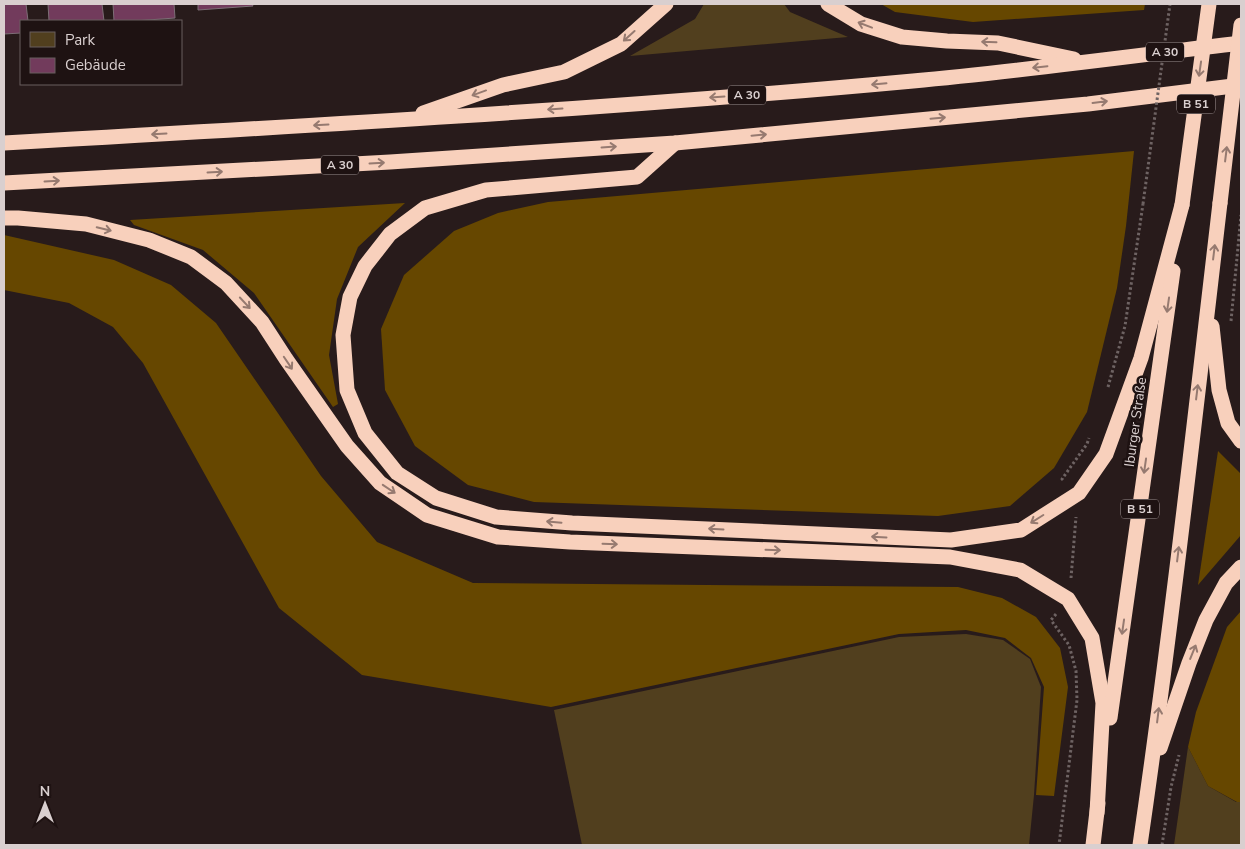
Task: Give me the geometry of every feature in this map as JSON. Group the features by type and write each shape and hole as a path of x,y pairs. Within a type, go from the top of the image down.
{"highway":[{"path":"404,120 502,85 564,72 621,44 666,4"},
{"path":"828,4 861,24 902,37 947,41 998,42 1089,62"},
{"name":"Iburger Straße","path":"1093,845 1209,4"},
{"name":"B 51","path":"1140,845 1241,25"},
{"name":"A 30","path":"4,143 404,120 748,94 905,81 1089,62 1241,43"},
{"name":"A 30","path":"4,183 390,162 675,143 1088,104 1241,85"},
{"path":"675,143 637,177 486,190 425,208 390,234 365,266 350,297 343,335 347,390 365,434 397,473 436,498 496,517 572,523 951,540 1021,530 1079,493 1106,454 1141,358 1182,205"},
{"path":"4,218 86,224 148,240 191,257 226,283 262,322 347,446 380,483 427,514 498,537 580,543 950,557 1020,570 1068,600 1092,638 1103,703 1097,813"},
{"path":"1208,301 1219,390 1228,423 1241,441"},
{"path":"1149,780 1189,663 1206,620 1226,583 1241,567"}],"path":[{"path":"1106,392 1125,326 1170,4"},
{"path":"1231,330 1241,215"},
{"path":"1059,845 1077,700 1076,671 1069,645 1051,620 1068,600 1079,493 1062,479 1090,436"},
{"path":"1162,845 1171,787 1181,749"}],"green space":[{"path":"704,4 784,4 790,12 848,37 630,56 695,19"},
{"path":"966,634 1003,640 1030,659 1041,687 1029,845 582,845 554,710 899,637"},
{"path":"1188,747 1208,786 1236,802 1241,802 1241,845 1174,845"}],"shaded area":[{"path":"881,4 1145,4 1144,10 973,22 895,12"},
{"path":"1134,151 1117,288 1087,412 1054,468 1010,506 938,516 534,502 468,485 415,446 385,390 381,329 404,275 454,231 498,213 548,202"},
{"path":"405,203 358,247 337,299 329,355 338,404 333,407 254,293 203,250 134,225 130,220"},
{"path":"4,235 114,260 171,285 216,323 321,476 377,542 473,583 958,587 1002,598 1036,617 1060,648 1068,687 1054,796 1036,795 1044,687 1031,658 1005,638 966,630 899,634 551,707 362,675 279,608 143,363 113,327 69,303 4,290"},
{"path":"1218,451 1241,474 1241,535 1198,585"},
{"path":"1241,611 1241,802 1237,802 1208,786 1188,747 1196,712 1227,627"}],"building":[{"path":"4,4 26,4 28,20 20,20 20,33 4,34"},
{"path":"48,4 102,4 104,20 49,20"},
{"path":"113,4 174,4 175,18 114,20"},
{"path":"198,4 252,4 253,6 198,10"}]}
